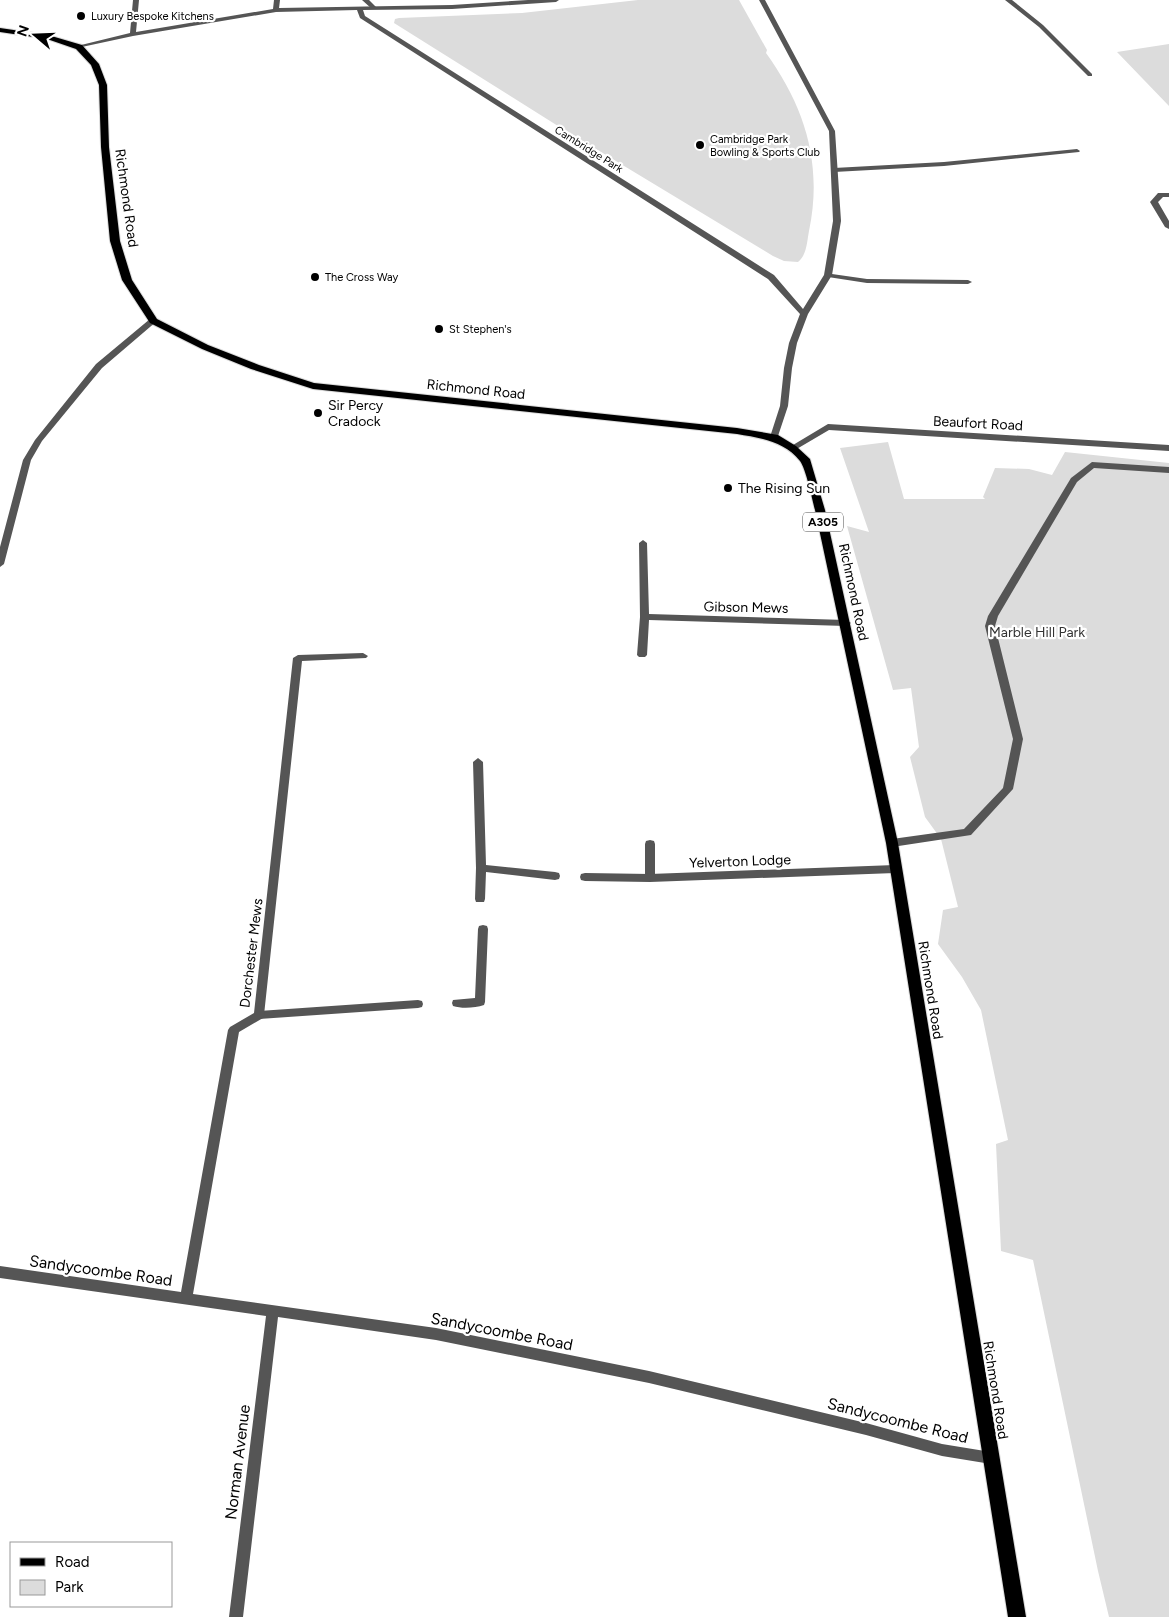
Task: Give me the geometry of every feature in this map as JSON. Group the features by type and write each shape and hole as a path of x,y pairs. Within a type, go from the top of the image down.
{"main road":[{"path":"0,30 48,37 79,47"},
{"name":"Richmond Road","path":"79,47 95,64 103,85 104,147 115,241 127,280 153,322 254,367 313,386 737,431 774,437 792,448 806,461 820,510 846,623 892,843 1017,1617"}],"street":[{"path":"133,34 136,0"},
{"path":"276,10 277,0"},
{"path":"365,0 374,8"},
{"path":"79,47 133,34 276,10 452,7 556,0"},
{"path":"762,0 832,132 837,221 828,275 804,314 793,343 784,406 774,437"},
{"path":"1008,0 1041,26 1090,75"},
{"name":"Cambridge Park","path":"360,9 362,18 771,278 804,314"},
{"path":"834,170 944,164 1077,152"},
{"path":"1169,195 1161,195 1154,202 1169,227"},
{"path":"828,275 866,281 968,282"},
{"path":"0,564 27,460 39,440 99,366 153,322"},
{"name":"Beaufort Road","path":"792,448 828,427 1169,448"},
{"path":"892,843 967,832 1008,789 1018,739 990,626 993,616 1074,480 1092,465 1169,470"},
{"path":"642,543 645,617 642,655"},
{"name":"Gibson Mews","path":"645,617 846,623"},
{"name":"Dorchester Mews","path":"186,1298 234,1030 259,1015 298,658 363,656"},
{"path":"478,762 480,899"},
{"path":"650,844 650,878"},
{"path":"481,868 555,876"},
{"name":"Yelverton Lodge","path":"584,877 650,878 896,870"},
{"path":"457,1003 480,1002 483,929"},
{"path":"259,1015 418,1004"},
{"name":"Sandycoombe Road","path":"0,1272 475,1341 649,1377 866,1429 942,1450 991,1458"},
{"name":"Norman Avenue","path":"236,1617 272,1312"}],"green space":[{"name":"Cambridge Park Bowling & Sports Club","path":"638,0 739,0 767,50 766,53 780,73 791,94 800,115 812,159 813,206 806,248 798,262 784,261 773,256 558,126 394,23 395,19 399,18 522,13"},
{"path":"1169,44 1169,106 1117,52"},
{"name":"Marble Hill Park","path":"888,442 904,499 985,499 983,497 995,468 1029,469 1052,475 1065,452 1169,463 1169,1617 1109,1617 1033,1260 1001,1251 996,1144 1008,1140 981,1010 962,977 938,944 943,910 958,907 941,839 925,817 910,757 919,747 911,688 893,690 847,526 869,532 840,448"}],"place":[{"name":"Luxury Bespoke Kitchens","path":"81,16"},
{"name":"Cambridge Park Bowling & Sports Club","path":"700,145"},
{"name":"The Cross Way","path":"315,277"},
{"name":"St Stephen's","path":"439,329"},
{"name":"Sir Percy Cradock","path":"318,413"},
{"name":"The Rising Sun","path":"728,488"}]}
